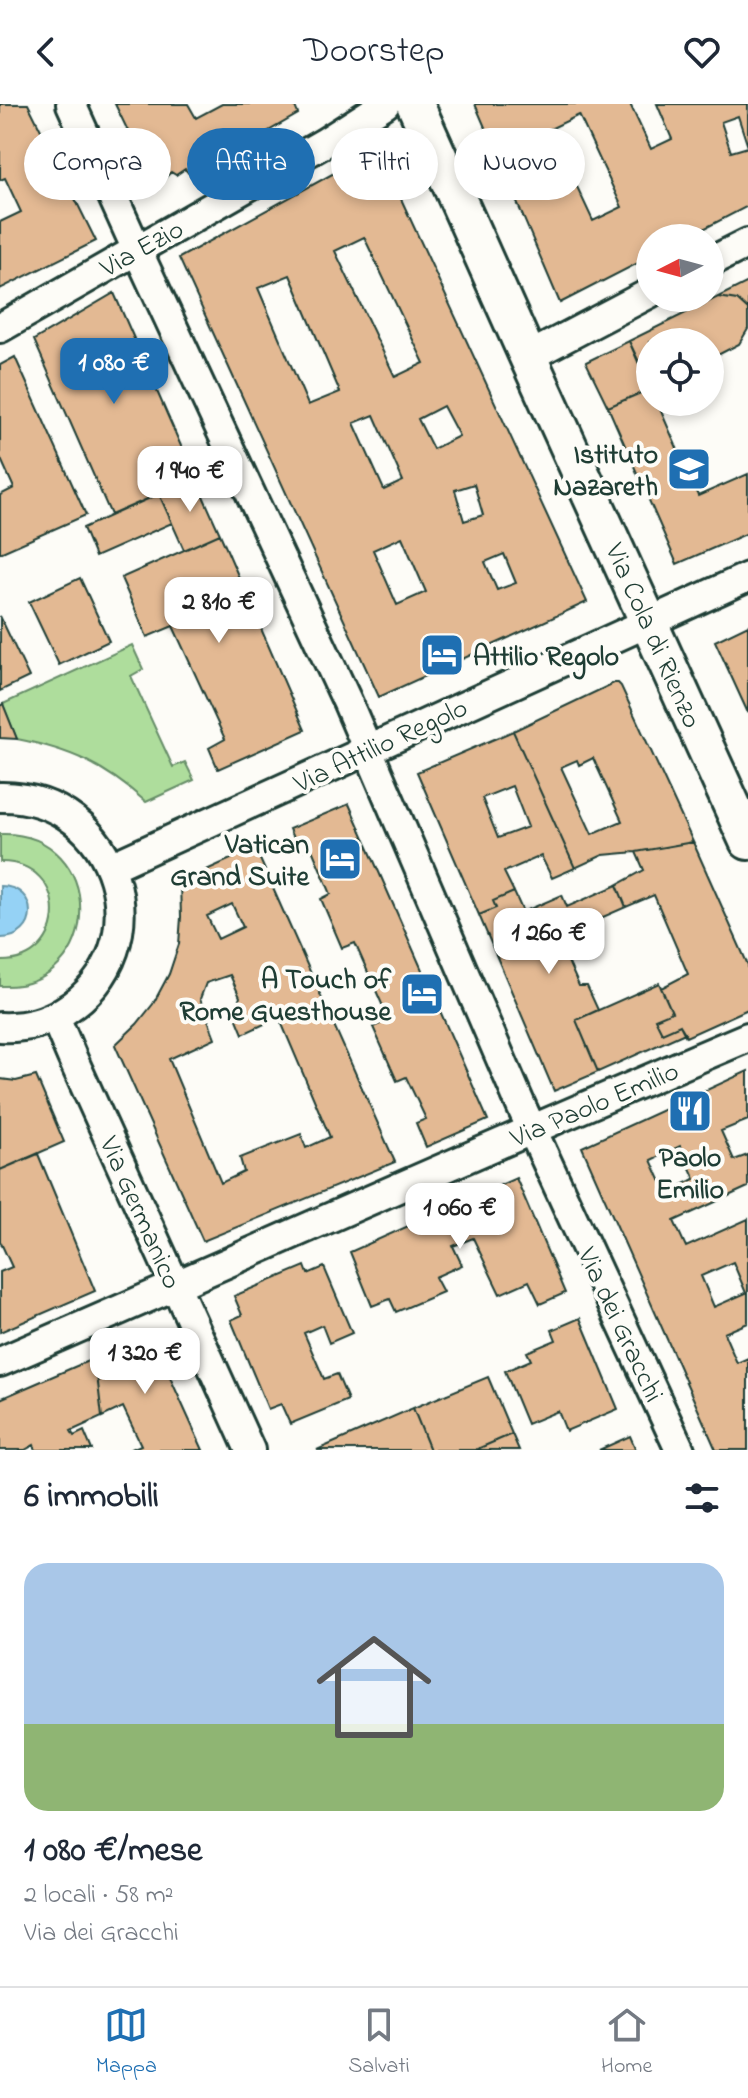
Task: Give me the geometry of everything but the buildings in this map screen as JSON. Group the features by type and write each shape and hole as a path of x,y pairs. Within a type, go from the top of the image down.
{"main road":[{"name":"Via Cola di Rienzo","path":"419,113 748,841"}],"street":[{"name":"Via dei Gracchi","path":"71,104 368,749 532,1128 680,1450"},
{"name":"Via Ezio","path":"0,328 324,143 385,104"},
{"path":"724,255 748,243"},
{"path":"528,357 636,300"},
{"name":"Via Attilio Regolo","path":"111,867 748,577"},
{"path":"0,797 34,800 63,812 88,832 111,867 120,914 112,955 89,991 55,1017 21,1027 0,1027"},
{"name":"Via Germanico","path":"55,1017 250,1450"},
{"name":"Via Paolo Emilio","path":"0,1362 532,1128 748,1037"}],"green space":[{"path":"132,645 143,669 131,676 173,767 185,762 194,780 146,802 116,778 86,761 54,748 17,739 3,704"},
{"path":"0,834 35,840 60,857 75,882 80,910 75,939 60,964 35,981 0,986 0,961 23,957 40,946 49,930 53,912 50,893 40,877 23,866 0,862"}],"water":[{"path":"0,886 13,888 22,894 30,912 22,930 13,936 0,938"}],"place":[{"name":"Istituto Nazareth","path":"689,469"},
{"name":"Attilio Regolo","path":"442,655"},
{"name":"Vatican Grand Suite","path":"340,859"},
{"name":"A Touch of Rome Guesthouse","path":"422,994"},
{"name":"Paolo Emilio","path":"690,1111"}]}
